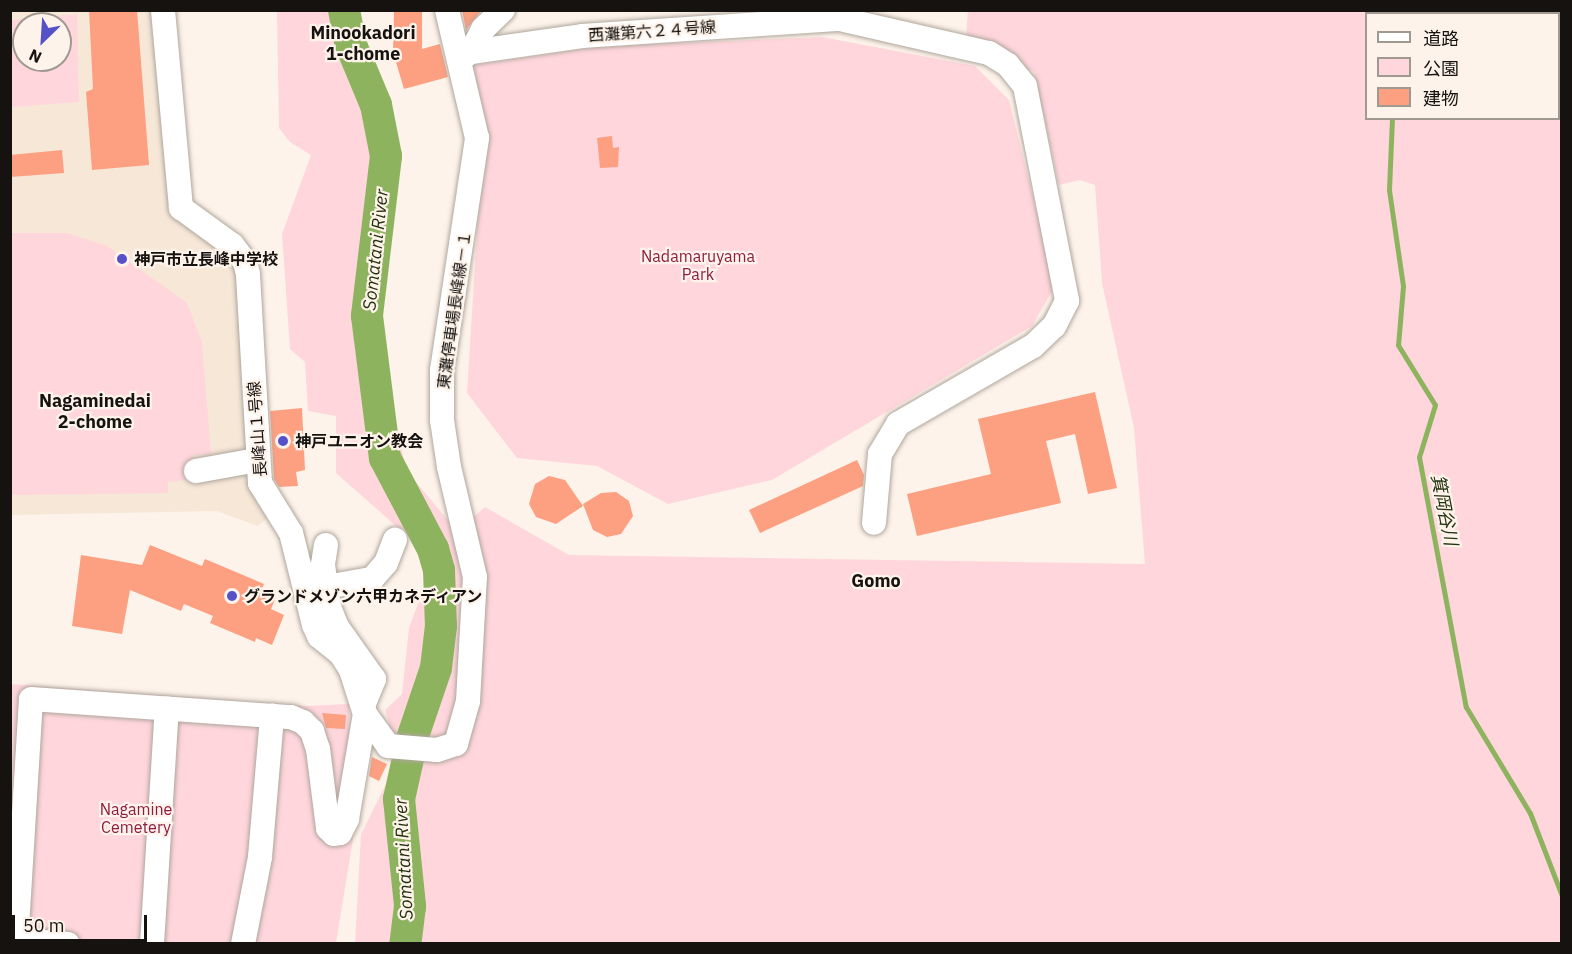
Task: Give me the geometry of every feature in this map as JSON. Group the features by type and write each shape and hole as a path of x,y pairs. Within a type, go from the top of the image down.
{"street":[{"name":"長峰山１号線","path":"162,10 181,208 232,245 245,262 248,274 256,460 260,483 291,533 314,625 319,636 341,654 351,670 364,709 347,819 340,833 334,834 328,828 325,786 312,731 291,717 272,716"},
{"path":"447,10 465,56"},
{"path":"465,56 483,29 503,10"},
{"name":"西灘第六２４号線","path":"465,56 582,36 840,19 989,53 1008,65 1025,86 1066,285 1067,301 1054,326 1033,346 898,424 880,454 874,523"},
{"name":"東灘停車場長峰線－１","path":"364,709 388,746 437,750 456,744 468,701 475,577 449,467 442,420 442,370 477,138 465,56"},
{"path":"196,471 256,460"},
{"path":"326,587 372,579 386,563 395,540"},
{"path":"326,545 322,565 337,627 374,679 364,709"},
{"path":"68,944 14,941 31,699 272,716 260,857 243,944"},
{"path":"153,944 167,708"}],"shaded area":[{"name":"神戸市立長峰中学校","path":"10,11 155,11 174,211 225,248 240,270 248,481 267,518 258,526 217,511 11,515"}],"green space":[{"path":"277,11 357,11 388,108 395,143 375,302 389,388 406,470 457,531 485,507 569,555 1145,564 1134,428 1102,283 1095,185 1080,180 1059,185 1034,72 966,36 968,11 1561,11 1561,943 355,943 361,834 399,758 385,710 402,694 409,628 438,549 396,526 336,473 336,416 308,411 305,362 290,349 282,234 311,155 290,142 279,128"},
{"path":"72,14 77,14 79,102 11,107 11,20 12,72 72,72"},
{"name":"Nadamaruyama Park","path":"822,37 975,66 1009,100 1055,286 1032,326 772,480 668,504 597,466 517,458 467,393 482,151 469,73 473,65 606,46"},
{"path":"10,233 67,233 107,246 187,303 202,342 211,454 193,455 194,479 168,482 168,493 11,495"},
{"name":"Nagamine Cemetery","path":"10,684 307,706 349,704 353,839 336,943 11,943"}],"building":[{"path":"89,10 137,10 149,165 92,170 86,92 93,89"},
{"path":"394,10 422,10 422,49 440,44 448,77 404,89 393,52"},
{"path":"462,10 482,10 466,30"},
{"path":"612,136 613,148 619,147 618,167 600,168 597,138"},
{"path":"62,150 64,173 10,177 10,155"},
{"path":"1095,392 1117,488 1088,494 1075,434 1046,441 1061,503 917,536 907,494 991,474 978,419"},
{"name":"神戸ユニオン教会","path":"302,408 305,470 296,472 298,486 279,487 274,479 270,411"},
{"path":"857,460 864,475 863,486 760,533 749,510"},
{"path":"549,476 565,480 583,506 556,524 536,517 529,504 535,484"},
{"path":"616,492 629,501 633,516 621,534 607,537 593,530 583,504 601,493"},
{"name":"グランドメゾン六甲カネディアン","path":"150,545 202,566 205,559 264,584 261,591 276,597 271,609 284,615 272,645 256,638 255,642 210,623 213,616 184,604 181,611 130,590 122,634 72,626 81,555 142,565"},
{"path":"322,713 346,715 345,729 326,728"},
{"path":"372,757 387,764 379,781 369,776"}],"waterway":[{"name":"Somatani River","path":"344,10 351,45 376,105 386,156 367,316 385,458 433,549 439,570 441,626 436,668 413,736 399,799 410,906 405,944"},
{"name":"箕岡谷川","path":"1392,120 1389,190 1403,286 1398,345 1435,405 1419,457 1466,707 1530,813 1562,896"}],"place":[{"name":"神戸市立長峰中学校","path":"122,259"},
{"name":"神戸ユニオン教会","path":"283,441"},
{"name":"グランドメゾン六甲カネディアン","path":"232,596"}],"district":[{"name":"Minookadori 1-chome","path":"363,44"},
{"name":"Nagaminedai 2-chome","path":"95,412"},
{"name":"Gomo","path":"876,581"}]}
